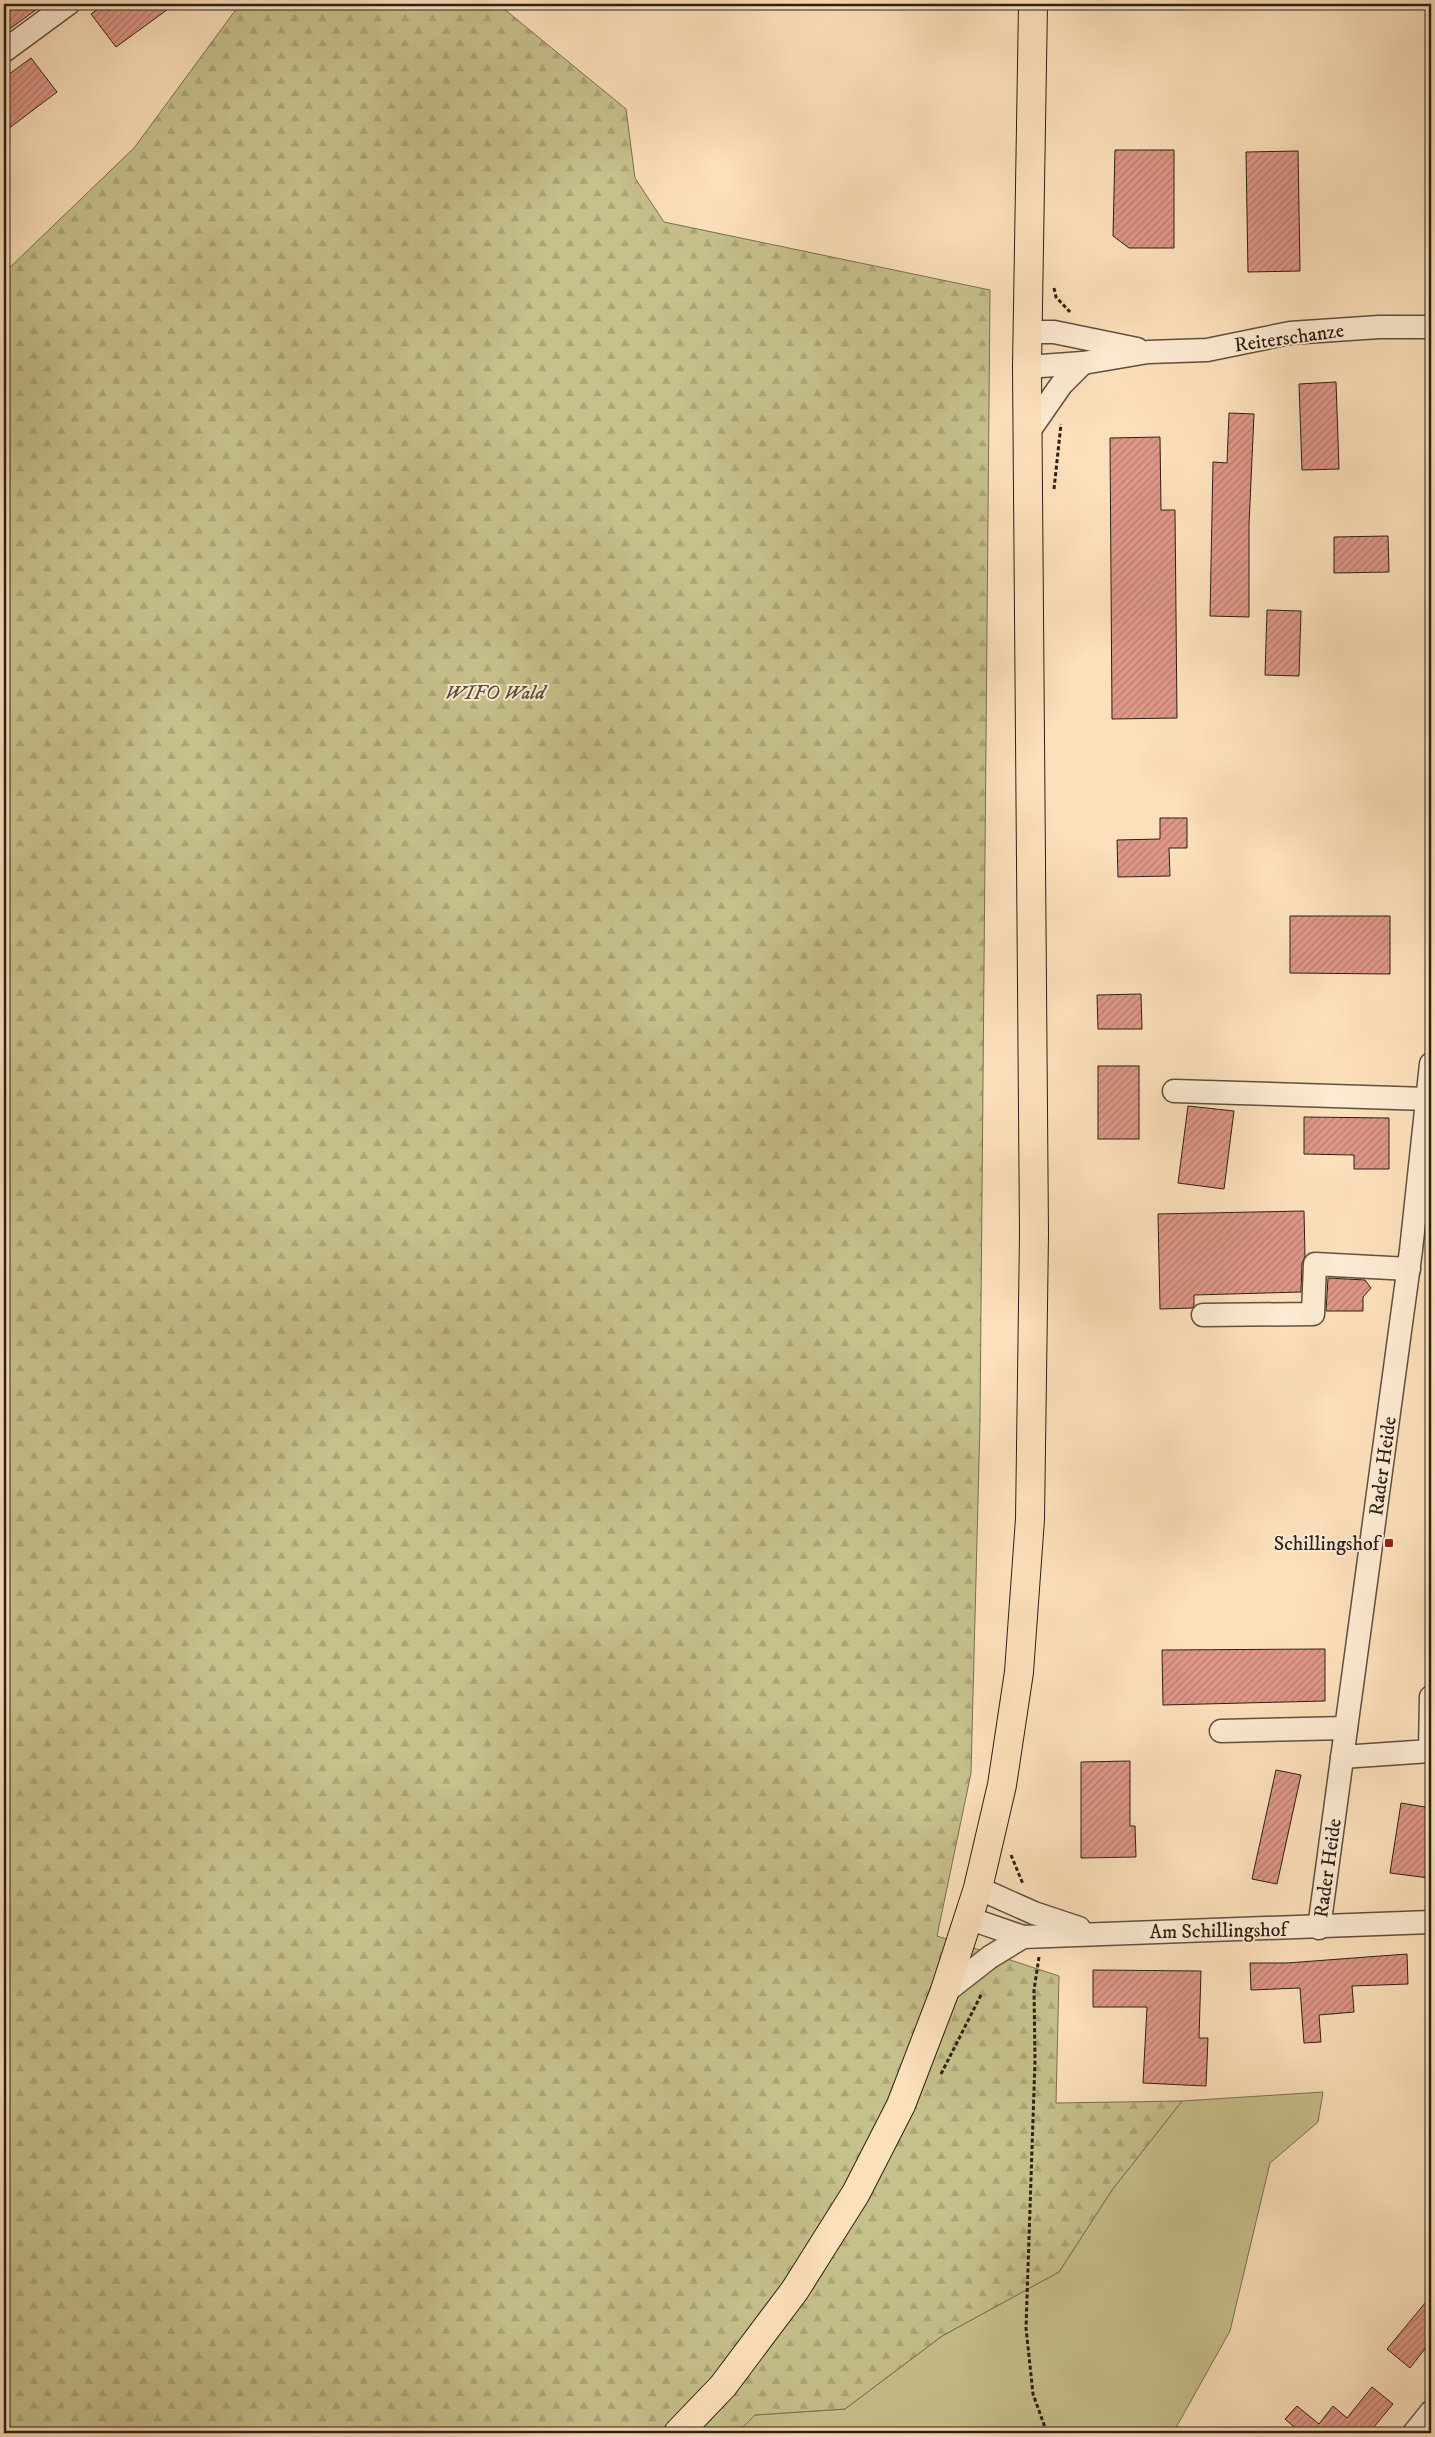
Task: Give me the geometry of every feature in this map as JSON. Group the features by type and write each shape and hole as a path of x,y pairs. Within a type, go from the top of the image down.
{"main road":[{"path":"678,2433 723,2386 795,2290 856,2193 902,2105 944,1994 978,1888 1002,1785 1019,1672 1030,1519 1034,1234 1027,434 1033,4"}],"street":[{"path":"4,51 68,4"},
{"name":"Reiterschanze","path":"1027,367 1083,363 1148,352 1207,350 1290,333 1379,327 1431,327"},
{"name":"Reiterschanze","path":"1027,332 1054,332 1148,352"},
{"path":"1027,434 1062,385 1083,363"},
{"name":"Rader Heide","path":"1319,1928 1409,1270 1431,1064"},
{"path":"1174,1091 1427,1099"},
{"path":"1203,1315 1313,1314 1315,1264 1409,1270"},
{"path":"1342,1757 1430,1751 1431,1697"},
{"path":"1221,1731 1346,1728"},
{"name":"Am Schillingshof","path":"978,1888 1034,1913 1094,1933"},
{"name":"Am Schillingshof","path":"968,1918 1022,1937 1094,1933 1319,1928 1431,1922"},
{"name":"Am Schillingshof","path":"944,1994 990,1957 1022,1937"},
{"path":"1414,2433 1431,2412"}],"path":[{"path":"1047,2433 1033,2394 1026,2328 1035,2060 1034,1990 1038,1957 1070,1934"}],"green space":[{"name":"WIFO Wald","path":"240,4 498,4 626,109 635,178 664,222 990,290 980,1422 971,1773 937,1936 1059,1976 1056,2103 1182,2101 1112,2190 1059,2272 942,2336 845,2409 755,2415 737,2433 4,2433 4,273 134,148"},
{"path":"1323,2092 1318,2122 1270,2163 1230,2331 1173,2433 737,2433 755,2415 845,2409 942,2336 1059,2272 1112,2190 1182,2101"}],"building":[{"path":"4,4 44,4 4,33"},
{"path":"105,4 175,4 116,47 91,14"},
{"path":"31,58 57,92 4,132 4,78"},
{"path":"1115,150 1174,150 1174,248 1129,248 1113,236"},
{"path":"1298,151 1300,271 1248,272 1246,152"},
{"path":"1336,382 1339,469 1302,470 1299,384"},
{"path":"1229,413 1254,414 1249,525 1249,617 1210,616 1213,462 1227,463"},
{"path":"1160,437 1161,510 1175,510 1177,718 1112,719 1110,438"},
{"path":"1388,536 1389,572 1334,573 1334,537"},
{"path":"1267,610 1301,611 1299,676 1265,675"},
{"path":"1160,818 1187,818 1187,848 1169,848 1170,876 1118,877 1117,840 1160,839"},
{"path":"1290,916 1390,916 1390,974 1290,973"},
{"path":"1141,994 1142,1029 1098,1029 1097,995"},
{"path":"1098,1066 1139,1066 1139,1139 1098,1139"},
{"path":"1188,1106 1234,1111 1224,1189 1178,1183"},
{"path":"1304,1117 1389,1118 1389,1169 1354,1169 1354,1155 1304,1154"},
{"path":"1304,1211 1305,1256 1302,1263 1301,1292 1194,1295 1194,1306 1192,1308 1160,1309 1158,1214"},
{"path":"1328,1278 1365,1280 1371,1288 1363,1297 1363,1311 1326,1311"},
{"path":"1325,1649 1325,1701 1163,1705 1162,1650"},
{"path":"1130,1761 1130,1826 1135,1826 1136,1857 1081,1858 1081,1762"},
{"path":"1276,1770 1301,1775 1277,1884 1252,1879"},
{"path":"1401,1803 1431,1808 1431,1863 1429,1878 1390,1873"},
{"path":"1407,1954 1408,1984 1352,1986 1354,2012 1319,2015 1321,2042 1304,2043 1300,1988 1251,1990 1250,1963 1287,1963"},
{"path":"1093,1970 1201,1971 1199,2038 1208,2038 1206,2086 1143,2083 1147,2007 1093,2007"},
{"path":"1431,2296 1431,2341 1410,2368 1387,2349"},
{"path":"1372,2387 1393,2404 1369,2433 1301,2433 1285,2419 1297,2406 1319,2424 1333,2406 1347,2418"}],"place":[{"name":"Schillingshof","path":"1389,1543"}]}
